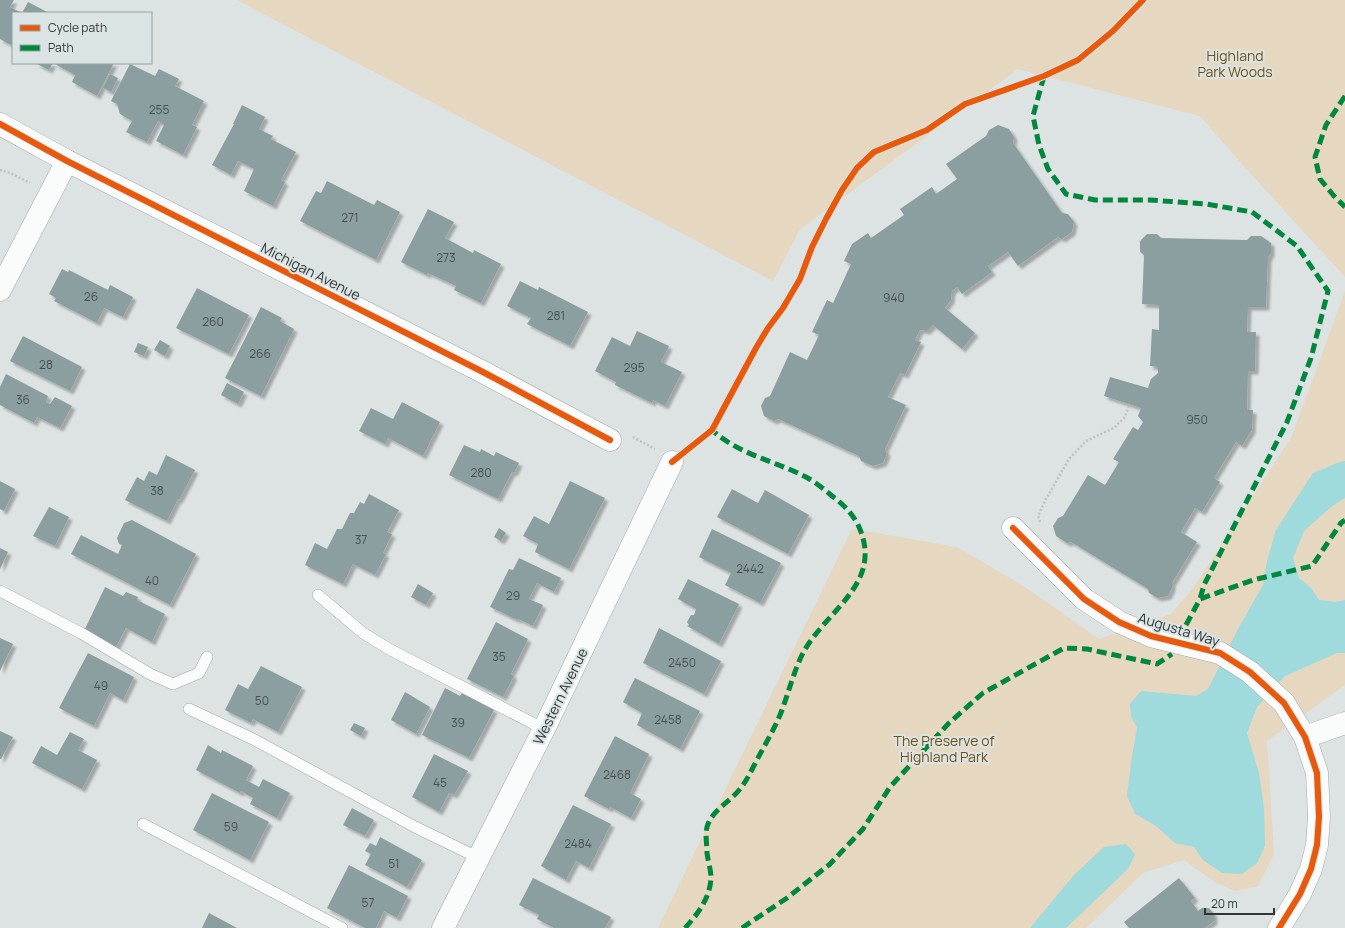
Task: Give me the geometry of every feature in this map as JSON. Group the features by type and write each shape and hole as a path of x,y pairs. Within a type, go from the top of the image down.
{"street":[{"name":"Michigan Avenue","path":"0,124 67,161 484,372 610,440"},
{"path":"0,290 67,161"},
{"name":"Western Avenue","path":"449,926 479,858 544,729 672,462"},
{"name":"Augusta Way","path":"1013,528 1084,599 1118,622 1151,636 1220,653 1250,672 1284,703 1305,737 1317,773 1319,817 1317,845 1311,869 1300,894 1279,928"},
{"path":"1305,737 1345,723"}],"lane":[{"path":"0,591 81,633 150,674 173,684 199,673 207,658"},
{"path":"318,595 362,633 389,649 544,729"},
{"path":"189,709 253,739 415,827 479,858"},
{"path":"143,824 342,928"}],"path":[{"path":"672,462 712,430 756,348 800,279 812,247 826,219 842,190 857,168 874,152 927,130 964,104 1044,76 1078,60 1113,31 1143,0"},
{"path":"0,170 10,173 50,194"},
{"path":"1041,527 1038,516 1069,459 1086,441 1114,428 1124,418 1130,404"}],"green space":[{"name":"Highland Park Woods","path":"237,0 1345,0 1345,277 1200,116 1018,69 800,229 773,281"},
{"name":"The Preserve of Highland Park","path":"1345,291 1345,685 1267,741 1274,854 1258,886 1235,891 1215,882 1184,860 1143,873 1086,928 658,928 852,529 957,547 1025,587 1099,639 1171,614 1194,587 1292,436"}],"water":[{"path":"1345,461 1345,498 1331,507 1304,531 1293,558 1299,578 1311,588 1319,600 1335,602 1345,600 1345,653 1337,653 1285,676 1257,707 1247,733 1259,773 1264,809 1265,846 1257,863 1242,874 1222,873 1203,860 1194,847 1175,843 1156,826 1135,814 1127,796 1137,728 1131,716 1130,704 1141,691 1196,696 1208,689 1238,629 1263,585 1267,561 1276,530 1313,473"},
{"path":"1126,844 1135,854 1128,869 1066,928 1030,928 1074,875 1104,847"}],"building":[{"path":"0,0 14,0 10,7 20,12 12,12 12,45 0,39"},
{"path":"28,2 47,12 23,12"},
{"path":"37,64 52,64 49,70"},
{"path":"55,64 113,64 97,96 72,82 75,75"},
{"path":"130,64 155,76 159,69 179,79 175,86 204,101 192,125 197,127 183,155 156,141 164,125 158,121 147,142 126,132 132,121 120,114 117,104 111,101"},
{"path":"110,74 118,78 111,92 103,88"},
{"path":"242,105 265,117 259,129 273,136 271,139 296,152 281,180 285,182 273,206 244,191 254,169 238,161 231,175 212,165 234,124"},
{"path":"998,125 1009,129 1014,137 1013,143 1062,213 1068,214 1074,222 1072,232 1062,239 1058,237 1018,266 1008,252 988,266 992,272 962,294 957,287 952,291 951,300 945,308 975,333 962,349 933,325 927,331 920,330 915,340 921,342 905,375 900,373 888,397 906,405 885,449 887,454 883,463 873,466 861,461 859,456 778,419 774,421 764,416 761,406 765,398 770,396 790,352 807,360 819,335 812,332 827,300 833,303 851,264 844,261 852,244 868,233 871,238 904,215 900,209 932,187 936,194 957,179 946,164 986,136 989,130"},
{"path":"327,181 374,205 377,200 400,212 376,260 300,221 316,191 321,193"},
{"path":"428,209 454,222 445,238 473,253 474,250 501,264 481,303 454,290 456,286 428,273 427,275 401,262"},
{"path":"1147,234 1157,234 1161,238 1247,240 1251,236 1261,236 1271,243 1271,253 1268,258 1266,307 1248,307 1247,332 1256,332 1255,371 1248,371 1247,410 1253,410 1252,430 1242,446 1236,442 1214,478 1220,482 1202,512 1195,508 1181,532 1197,542 1172,583 1172,588 1168,596 1158,598 1149,593 1148,589 1071,542 1067,543 1056,536 1053,526 1058,518 1063,516 1088,475 1105,485 1119,462 1113,459 1133,427 1138,430 1143,422 1138,416 1141,408 1104,396 1110,377 1148,388 1151,379 1158,373 1158,367 1150,366 1152,329 1159,330 1159,305 1142,304 1144,255 1140,252 1140,241"},
{"path":"62,269 68,272 69,270 108,290 110,285 133,297 123,317 104,308 97,323 54,301 56,298 49,294"},
{"path":"520,281 538,290 539,287 588,312 570,346 527,324 531,318 507,306"},
{"path":"197,288 249,315 229,354 176,328"},
{"path":"261,307 282,318 280,321 294,329 261,396 225,378"},
{"path":"637,331 669,346 661,362 682,372 665,406 653,400 652,403 615,385 616,382 595,371 612,337 630,346"},
{"path":"23,336 82,367 70,391 10,361"},
{"path":"160,340 170,346 165,356 154,350"},
{"path":"138,343 148,347 144,356 134,352"},
{"path":"6,374 48,396 46,402 50,404 55,397 72,406 60,428 37,417 34,423 0,405 0,387"},
{"path":"227,383 244,392 238,404 221,395"},
{"path":"402,402 440,422 423,456 388,438 385,444 359,431 371,408 393,419"},
{"path":"464,445 480,452 481,449 494,456 496,452 519,463 514,473 512,472 498,499 449,475"},
{"path":"166,455 195,470 167,521 125,500 137,477 144,481 149,471 157,475"},
{"path":"0,481 15,489 4,511 0,509"},
{"path":"570,481 605,498 569,569 535,552 538,544 523,536 534,516 549,524"},
{"path":"732,489 758,503 765,490 809,515 788,554 717,517"},
{"path":"369,494 399,510 387,532 392,534 383,553 386,554 375,575 353,564 343,584 305,565 315,543 327,549 337,529 342,529 350,513 354,513 360,502 364,504"},
{"path":"49,507 69,517 55,546 33,536"},
{"path":"132,520 196,554 170,605 71,554 81,535 118,554 122,545 119,544 117,538 124,523"},
{"path":"499,528 506,533 501,541 494,537"},
{"path":"712,529 781,563 760,603 725,585 731,573 699,557"},
{"path":"0,548 8,552 0,569"},
{"path":"519,558 561,578 554,592 537,583 529,599 543,605 533,626 490,607 509,569 513,570"},
{"path":"688,579 739,604 719,644 687,626 689,625 687,622 691,615 694,615 696,609 678,599"},
{"path":"418,584 433,593 426,605 411,597"},
{"path":"105,587 123,596 126,592 138,597 137,600 165,614 152,642 126,628 116,647 84,631"},
{"path":"496,622 528,639 511,674 514,676 503,697 467,679"},
{"path":"659,628 721,661 704,694 643,663"},
{"path":"0,638 13,644 0,671"},
{"path":"88,653 134,677 123,700 110,693 94,726 59,708"},
{"path":"261,666 302,687 278,732 253,719 251,723 225,710 238,684 248,689"},
{"path":"635,678 700,711 680,749 637,725 642,713 623,702"},
{"path":"445,688 460,696 462,693 494,710 469,758 422,735"},
{"path":"405,692 430,707 416,734 391,720"},
{"path":"354,723 365,728 361,736 350,730"},
{"path":"0,731 13,737 1,759 0,759"},
{"path":"70,732 84,739 78,750 97,760 82,789 32,763 41,746 57,755"},
{"path":"615,736 649,754 630,793 641,799 631,818 584,796"},
{"path":"208,745 221,753 222,750 253,766 246,780 259,787 263,779 290,793 277,818 250,804 253,798 241,791 240,793 196,770"},
{"path":"434,754 468,771 454,795 449,793 439,812 412,797"},
{"path":"212,793 269,822 250,860 193,830"},
{"path":"573,805 611,824 589,868 576,861 566,880 541,866"},
{"path":"352,808 374,820 365,836 343,825"},
{"path":"380,837 422,860 407,887 365,865 371,854 365,851 370,843 376,846"},
{"path":"349,865 408,896 397,918 384,911 376,928 365,928 327,908"},
{"path":"533,878 611,917 605,928 554,928 537,919 539,915 519,905"},
{"path":"1179,878 1195,898 1191,901 1198,911 1202,908 1209,908 1214,914 1214,921 1205,928 1129,928 1124,922"},
{"path":"209,913 237,928 202,928"}],"marked path":[{"path":"1044,76 1033,116 1039,145 1048,169 1066,194 1095,200 1150,200 1206,204 1252,212 1297,246 1328,291 1311,358 1287,422 1204,585 1200,599"},
{"path":"1345,96 1326,125 1315,157 1320,179 1345,207"},
{"path":"685,928 706,899 710,885 711,875 706,837 709,821 717,811 736,794 746,781 777,722 803,653 813,638 849,595 858,581 864,565 865,547 857,522 840,502 806,477 745,451 733,445 712,430"},
{"path":"1186,625 1200,599 1253,580 1312,566 1341,523 1345,520"},
{"path":"742,928 787,898 830,864 863,829 890,787 949,723 983,693 1064,648 1087,649 1157,664 1172,654"}],"cycle path":[{"path":"672,462 712,430 756,348 768,328 783,308 800,279 812,247 826,219 842,190 857,168 874,152 927,130 965,104 1044,76 1078,60 1113,31 1143,0"},
{"path":"0,124 67,161 483,372 610,440"},
{"path":"1013,528 1084,599 1119,622 1151,636 1220,653 1250,672 1284,703 1305,737 1317,773 1319,817 1317,845 1311,869 1300,894 1279,928"}]}
